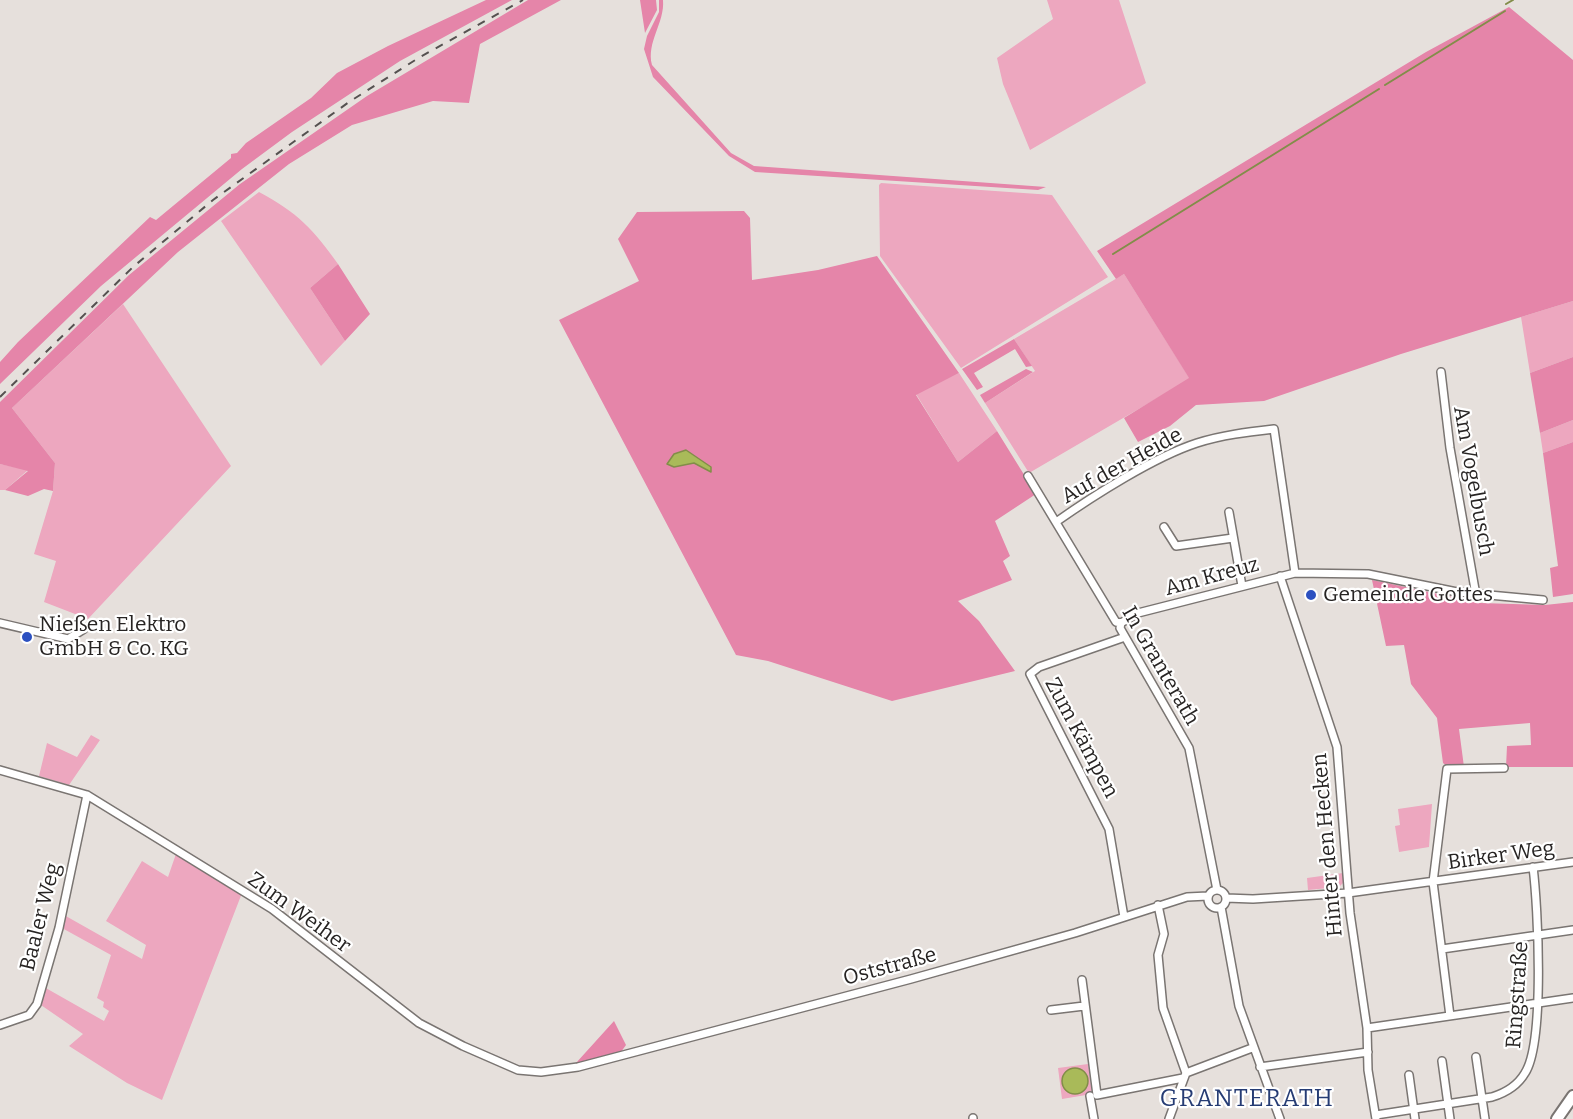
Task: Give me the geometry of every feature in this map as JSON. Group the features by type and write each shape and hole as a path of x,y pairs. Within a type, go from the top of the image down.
{"main road":[{"path":"1557,1119 1573,1096"}],"street":[{"name":"Am Vogelbusch","path":"1441,372 1450,448 1476,595"},
{"name":"Auf der Heide","path":"1056,522 1083,503 1182,449 1223,436 1274,429 1295,573"},
{"name":"In Granterath","path":"1028,476 1116,622 1121,623 1120,628 1189,748 1217,890"},
{"path":"1229,512 1242,586"},
{"path":"1164,527 1176,546 1233,538"},
{"path":"1280,576 1295,573 1368,574 1476,595 1543,600"},
{"name":"Am Kreuz","path":"1121,623 1138,613 1280,576"},
{"name":"Hinter den Hecken","path":"1280,576 1337,747 1348,893 1367,1029 1376,1117"},
{"path":"0,623 68,639 84,628"},
{"name":"Zum Kämpen","path":"1125,637 1039,667 1030,674 1109,829 1125,917"},
{"name":"Birker Weg","path":"1433,882 1447,769 1504,768"},
{"name":"Zum Weiher","path":"0,770 87,795 272,909 419,1023 473,1051 518,1070 542,1072 578,1067"},
{"name":"Baaler Weg","path":"0,1025 29,1015 37,1004 59,928 87,795"},
{"name":"Birker Weg","path":"1226,898 1253,899 1348,893 1573,862"},
{"name":"Ringstraße","path":"1376,1117 1482,1100 1509,1089 1525,1073 1533,1046 1539,936 1533,867"},
{"path":"1433,882 1450,1016"},
{"path":"1221,907 1212,906 1208,896 1217,890 1226,898 1221,907 1239,1006 1252,1048 1280,1119"},
{"name":"Oststraße","path":"578,1067 911,979 1187,897 1208,896"},
{"path":"1158,905 1164,934 1158,955 1163,1008 1185,1076 1169,1119"},
{"path":"1442,950 1573,930"},
{"path":"1082,980 1097,1095 1185,1076 1252,1048"},
{"path":"1367,1029 1573,998"},
{"path":"1051,1010 1084,1006"},
{"path":"1260,1067 1368,1052"},
{"name":"Ringstraße","path":"1476,1057 1485,1119"},
{"path":"1442,1061 1450,1119"},
{"path":"1409,1075 1415,1119"},
{"path":"1090,1096 1094,1119"}],"shaded area":[{"path":"486,0 512,0 400,61 292,132 242,169 101,286 0,384 0,362 18,342 150,217 156,220 231,158 231,154 237,153 246,143 311,98 337,73 388,46"},
{"path":"528,0 561,0 480,44 469,103 433,101 352,125 289,164 178,252 12,408 55,463 53,491 44,489 28,496 5,490 28,471 0,464 0,402 129,275 240,184 367,96"},
{"path":"640,0 656,0 657,10 645,33"},
{"path":"659,0 663,0 663,8 651,48 652,65 731,153 754,166 1046,187 1038,190 755,172 729,156 653,77 644,49 647,36 659,12"},
{"path":"1047,0 1119,0 1146,83 1030,150 1003,84 997,58 1053,19"},
{"path":"1509,7 1573,60 1573,301 1401,354 1264,401 1196,405 1170,426 1138,442 1124,418 1189,378 1124,274 1116,279 1097,251 1426,52"},
{"path":"881,183 1052,195 1108,277 961,368 880,256 879,185"},
{"path":"259,192 284,207 304,223 338,264 310,288 345,341 321,366 221,221"},
{"path":"744,211 750,218 752,280 818,270 877,256 959,373 916,395 958,462 997,431 1036,494 995,521 1010,556 1003,561 1012,580 958,601 979,621 1015,671 892,701 768,661 736,655 559,320 639,281 618,239 637,212"},
{"path":"338,264 370,314 345,341 310,288"},
{"path":"1124,274 1190,379 1029,473 985,403 1035,371 1014,339"},
{"path":"1573,301 1573,357 1530,373 1521,317"},
{"path":"123,304 231,466 88,619 44,602 56,561 34,554 53,491 55,463 12,408"},
{"path":"1014,339 1032,366 1026,367 1015,349 974,373 983,387 977,390 962,369"},
{"path":"1573,357 1573,420 1540,433 1530,373"},
{"path":"1026,369 1033,372 985,403 980,395"},
{"path":"959,373 997,431 958,462 916,394"},
{"path":"1573,420 1573,442 1543,453 1540,433"},
{"path":"1573,442 1573,594 1553,597 1550,568 1558,566 1543,453"},
{"path":"686,450 711,467 711,472 694,463 674,467 667,464 674,454"},
{"path":"0,464 28,470 5,490 0,490"},
{"path":"1372,580 1481,603 1545,605 1573,602 1573,767 1506,767 1507,746 1531,745 1530,723 1459,729 1464,767 1449,768 1443,763 1437,718 1411,684 1404,645 1386,646"},
{"path":"91,735 100,740 69,785 39,776 47,743 77,757"},
{"path":"1432,804 1429,847 1399,852 1395,826 1400,825 1398,809"},
{"path":"177,851 242,893 162,1100 127,1083 69,1046 83,1034 38,1003 44,987 104,1021 109,1011 103,1007 104,1002 97,998 111,955 62,928 64,915 142,959 146,945 106,921 142,861 168,877"},
{"path":"1343,873 1343,883 1339,887 1308,890 1307,878"},
{"path":"614,1021 626,1045 621,1052 576,1063"},
{"path":"1088,1064 1092,1094 1062,1099 1058,1068"},
{"path":"1075,1068 1084,1072 1088,1081 1084,1090 1075,1094 1066,1090 1062,1081 1066,1072"}],"waterway":[{"path":"1506,4 1513,0"},
{"path":"1385,85 1505,11"},
{"path":"1113,254 1379,89"}],"railway":[{"path":"0,397 133,267 213,200 349,102 420,57 523,0"}],"place":[{"name":"Gemeinde Gottes","path":"1311,595"},
{"name":"Nießen Elektro GmbH & Co. KG","path":"27,637"}],"district":[{"name":"GRANTERATH","path":"1247,1099"}]}
